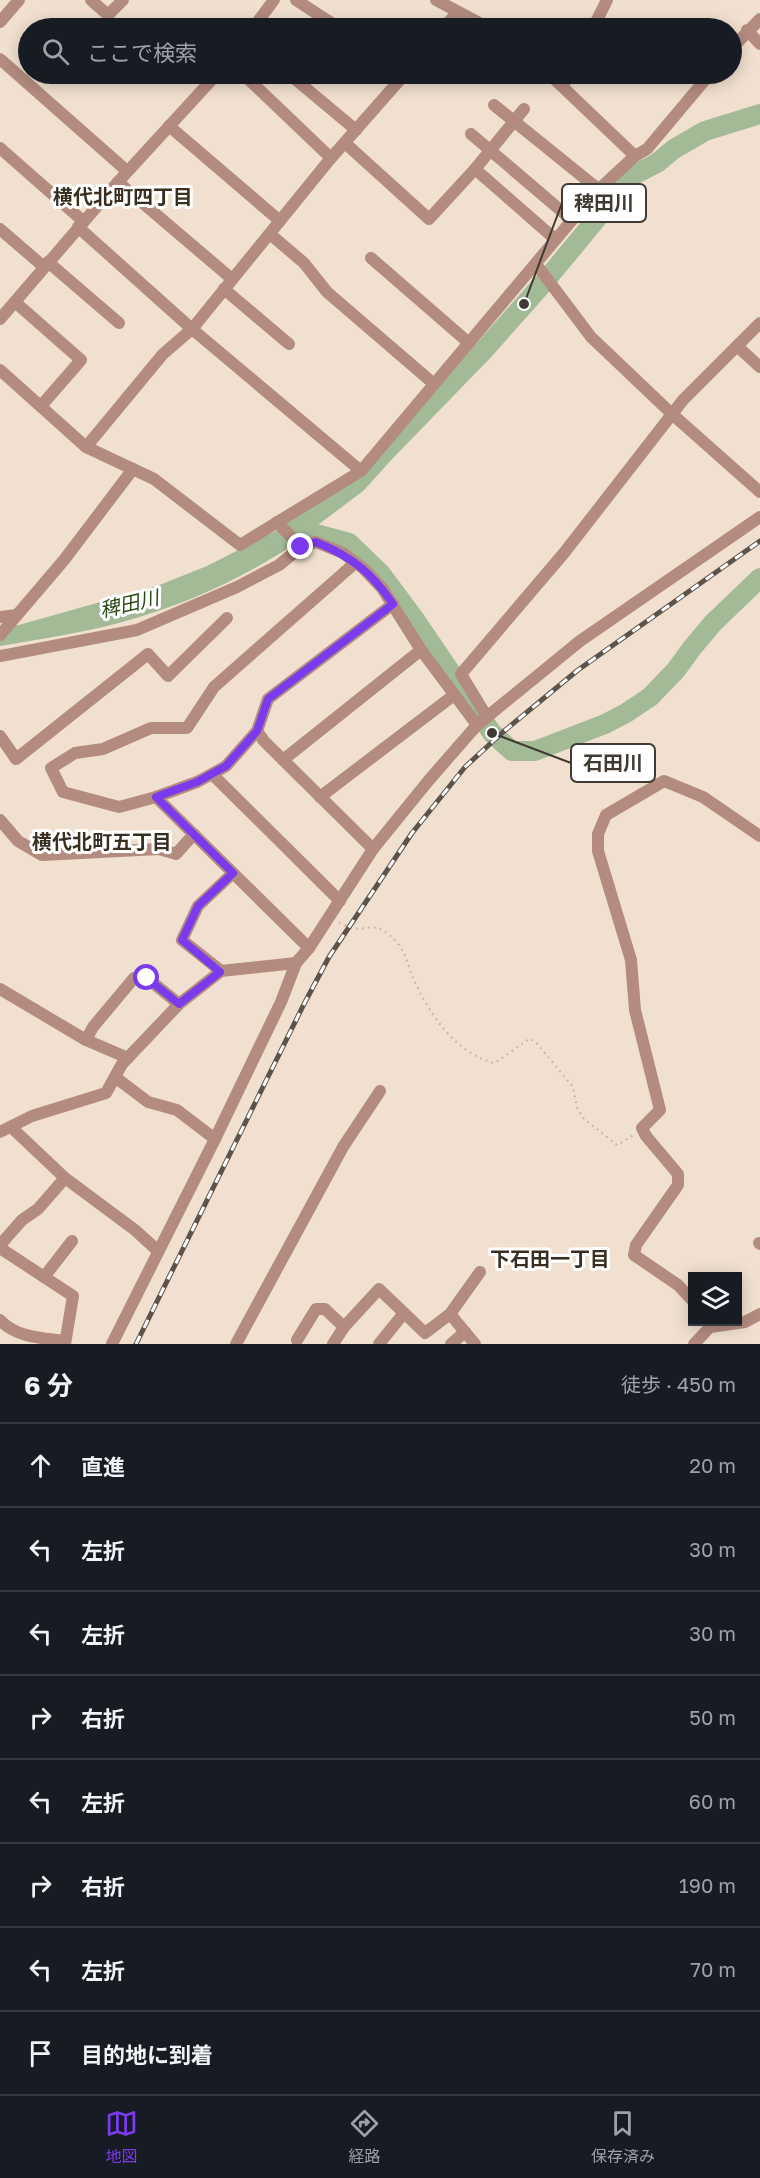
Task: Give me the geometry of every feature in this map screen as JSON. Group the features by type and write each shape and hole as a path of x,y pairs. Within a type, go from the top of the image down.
{"street":[{"path":"0,22 19,0"},
{"path":"91,0 108,15 123,0"},
{"path":"260,18 274,0"},
{"path":"296,0 324,18"},
{"path":"436,0 468,18"},
{"path":"598,18 608,0"},
{"path":"452,18 457,13"},
{"path":"742,36 760,19"},
{"path":"747,30 760,44"},
{"path":"0,59 18,75"},
{"path":"28,84 127,171"},
{"path":"0,319 127,171 208,84"},
{"path":"254,84 332,158"},
{"path":"301,84 356,130"},
{"path":"86,447 163,354 192,329 332,158 396,84"},
{"path":"561,84 635,156"},
{"path":"0,370 86,447 154,479 240,545 361,471 598,189 635,156 647,149 702,84"},
{"path":"494,105 598,189"},
{"path":"345,143 429,219 476,169 524,109"},
{"path":"169,126 280,221"},
{"path":"471,134 572,220"},
{"path":"0,148 192,329 361,471"},
{"path":"476,169 555,239"},
{"path":"118,182 289,344"},
{"path":"0,229 119,323"},
{"path":"270,234 304,263 327,292 434,384"},
{"path":"370,258 469,343"},
{"path":"536,264 591,337 672,414 760,492"},
{"path":"15,302 81,360 41,406"},
{"path":"482,721 461,674 564,553 672,414 760,323"},
{"path":"737,346 760,367"},
{"path":"0,635 9,619 64,560 133,469"},
{"path":"112,1344 215,1139 281,1002 297,963 373,849 429,780 482,721 580,641 760,517"},
{"path":"277,522 301,547"},
{"path":"0,656 137,630 237,587 279,566 301,547 316,542 343,553 382,588 421,650 454,694 482,721"},
{"path":"355,563 214,687 187,728 152,728 102,749 75,753 51,768 63,792 119,807 156,797 212,774 226,766 257,731 268,699 393,604"},
{"path":"0,735 16,759 148,654 168,676 227,618"},
{"path":"283,760 421,650"},
{"path":"320,797 454,694"},
{"path":"257,731 264,741 373,849"},
{"path":"212,774 340,901"},
{"path":"688,1295 678,1285 634,1255 636,1245 678,1185 678,1174 642,1128 660,1110 635,1010 631,960 598,851 598,834 606,815 664,781 703,797 760,836"},
{"path":"156,797 309,948"},
{"path":"0,820 18,841 42,855 159,849 176,854 194,834"},
{"path":"220,972 182,940 198,906 233,873"},
{"path":"159,1251 6,1130 32,1116 106,1093 128,1058 179,1004 220,972 297,963"},
{"path":"86,1040 93,1027 134,978 147,978 179,1004"},
{"path":"0,989 86,1040 128,1058"},
{"path":"115,1077 148,1102 177,1110 215,1139"},
{"path":"236,1344 343,1147 380,1091"},
{"path":"0,1320 9,1330 65,1342 72,1296 2,1251 22,1220 38,1209 65,1178"},
{"path":"44,1277 72,1241"},
{"path":"333,1344 344,1327 379,1289 425,1333 450,1314 480,1272"},
{"path":"297,1340 316,1309 325,1309 344,1327"},
{"path":"379,1344 404,1313"},
{"path":"450,1314 475,1344"},
{"path":"742,1322 760,1314"},
{"path":"694,1344 708,1326"},
{"path":"451,1344 465,1332"}],"path":[{"path":"329,918 353,929 374,926 387,933 405,952 413,979 435,1017 446,1032 471,1053 495,1063 529,1039 535,1041 573,1087 577,1108 584,1119 608,1139 617,1145 628,1140 642,1128"}],"water":[{"path":"287,525 294,525 302,532 302,539 238,577 193,598 107,626 0,646 0,627 19,625 157,586 207,566"}],"waterway":[{"name":"稗田川","path":"276,544 357,483 484,350 546,280 632,176 657,163 674,149 705,131 760,114"},
{"path":"290,535 312,533 349,543 381,574 492,733 512,751 535,751 605,724 650,697 676,670 713,623 760,578"}],"railway":[{"path":"136,1344 329,957 412,833 465,767 503,732 578,670 760,541"}],"place":[{"name":"稗田川","path":"524,304"},
{"name":"石田川","path":"492,733"}],"district":[{"name":"横代北町四丁目","path":"123,196"},
{"name":"横代北町五丁目","path":"102,841"},
{"name":"下石田一丁目","path":"550,1258"}],"route":[{"path":"147,978 179,1004 220,972 182,940 198,906 233,873 156,797 197,782 226,766 257,731 268,699 393,604 364,569 343,553 316,542 301,547"}]}
